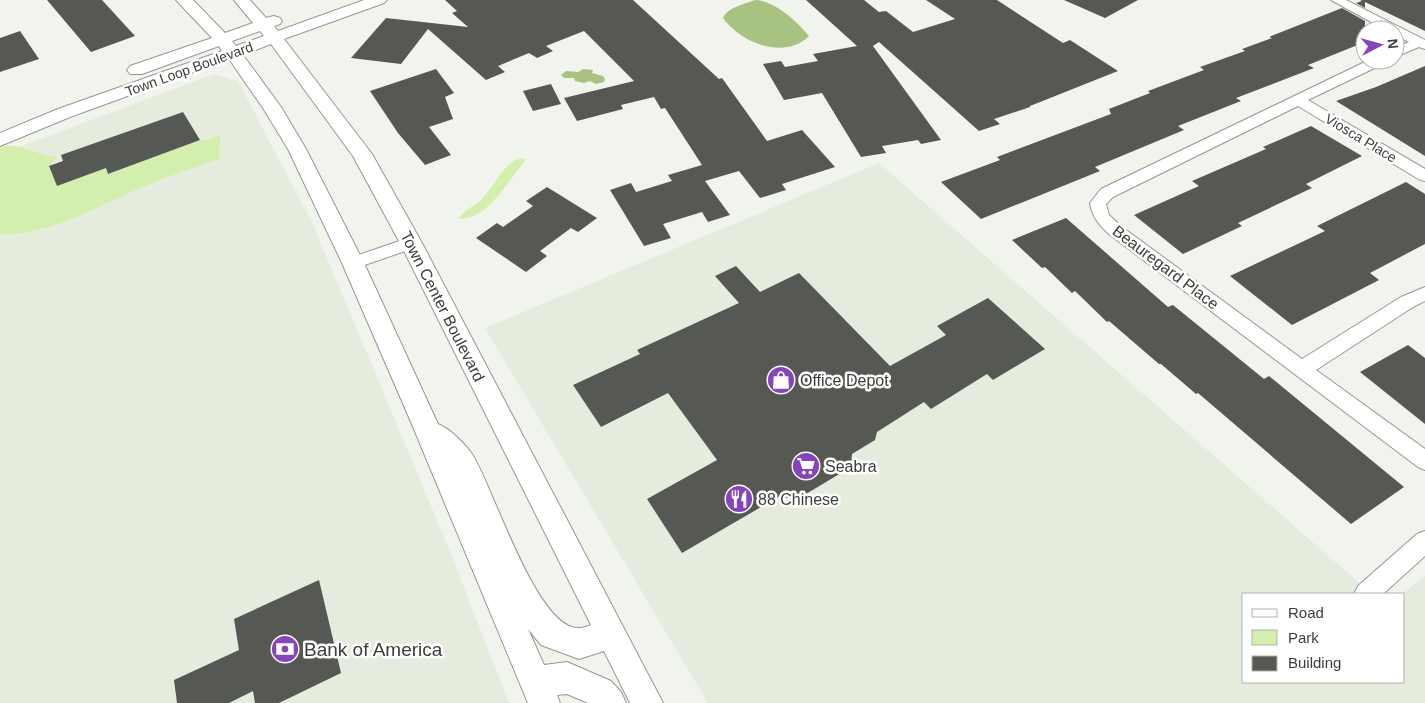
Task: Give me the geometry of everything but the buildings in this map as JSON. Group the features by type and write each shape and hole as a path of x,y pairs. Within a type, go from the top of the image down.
{"street":[{"path":"184,0 227,46 272,106 297,149 353,263 424,422 540,692 567,678 600,692 610,703"},
{"name":"Town Center Boulevard","path":"242,0 270,31 362,154 411,243 647,703"},
{"name":"Town Loop Boulevard","path":"270,31 332,0"},
{"name":"Town Loop Boulevard","path":"38,106 270,31 379,0"},
{"path":"1336,0 1422,43"},
{"path":"1405,49 1422,43"},
{"name":"Town Loop Boulevard","path":"0,140 227,46"},
{"name":"Beauregard Place","path":"1360,70 1107,193 1098,203 1099,212 1104,220 1116,231 1425,461"},
{"name":"Viosca Place","path":"1298,100 1425,176"},
{"path":"0,123 20,113"},
{"path":"353,263 411,243"},
{"path":"1302,369 1407,302 1425,294"},
{"path":"424,422 462,462 527,605 552,634 580,644 611,633"},
{"path":"1367,593 1425,541"}],"shaded area":[{"path":"755,0 778,8 799,24 809,36 799,43 775,48 751,41 731,27 723,18 729,11"},
{"path":"583,69 593,70 592,73 603,76 604,82 596,84 590,81 584,83 575,81 574,78 564,78 561,75 566,71 578,72"},
{"path":"214,74 238,81 312,222 450,551 509,703 0,703 0,154"},
{"path":"879,163 1371,593 1242,593 1242,683 1405,683 1405,593 1403,593 1425,576 1425,703 708,703 485,328"}],"green space":[{"path":"220,136 219,159 150,184 89,212 55,225 38,230 0,235 0,147 15,146 57,157 49,166 57,186 106,168 109,174"},
{"path":"524,158 523,164 488,207 479,213 459,219 463,213 482,199 500,174 511,163"}],"place":[{"name":"Office Depot","path":"781,380"},
{"name":"Seabra","path":"806,466"},
{"name":"88 Chinese","path":"739,499"},
{"name":"Bank of America","path":"285,649"}]}
